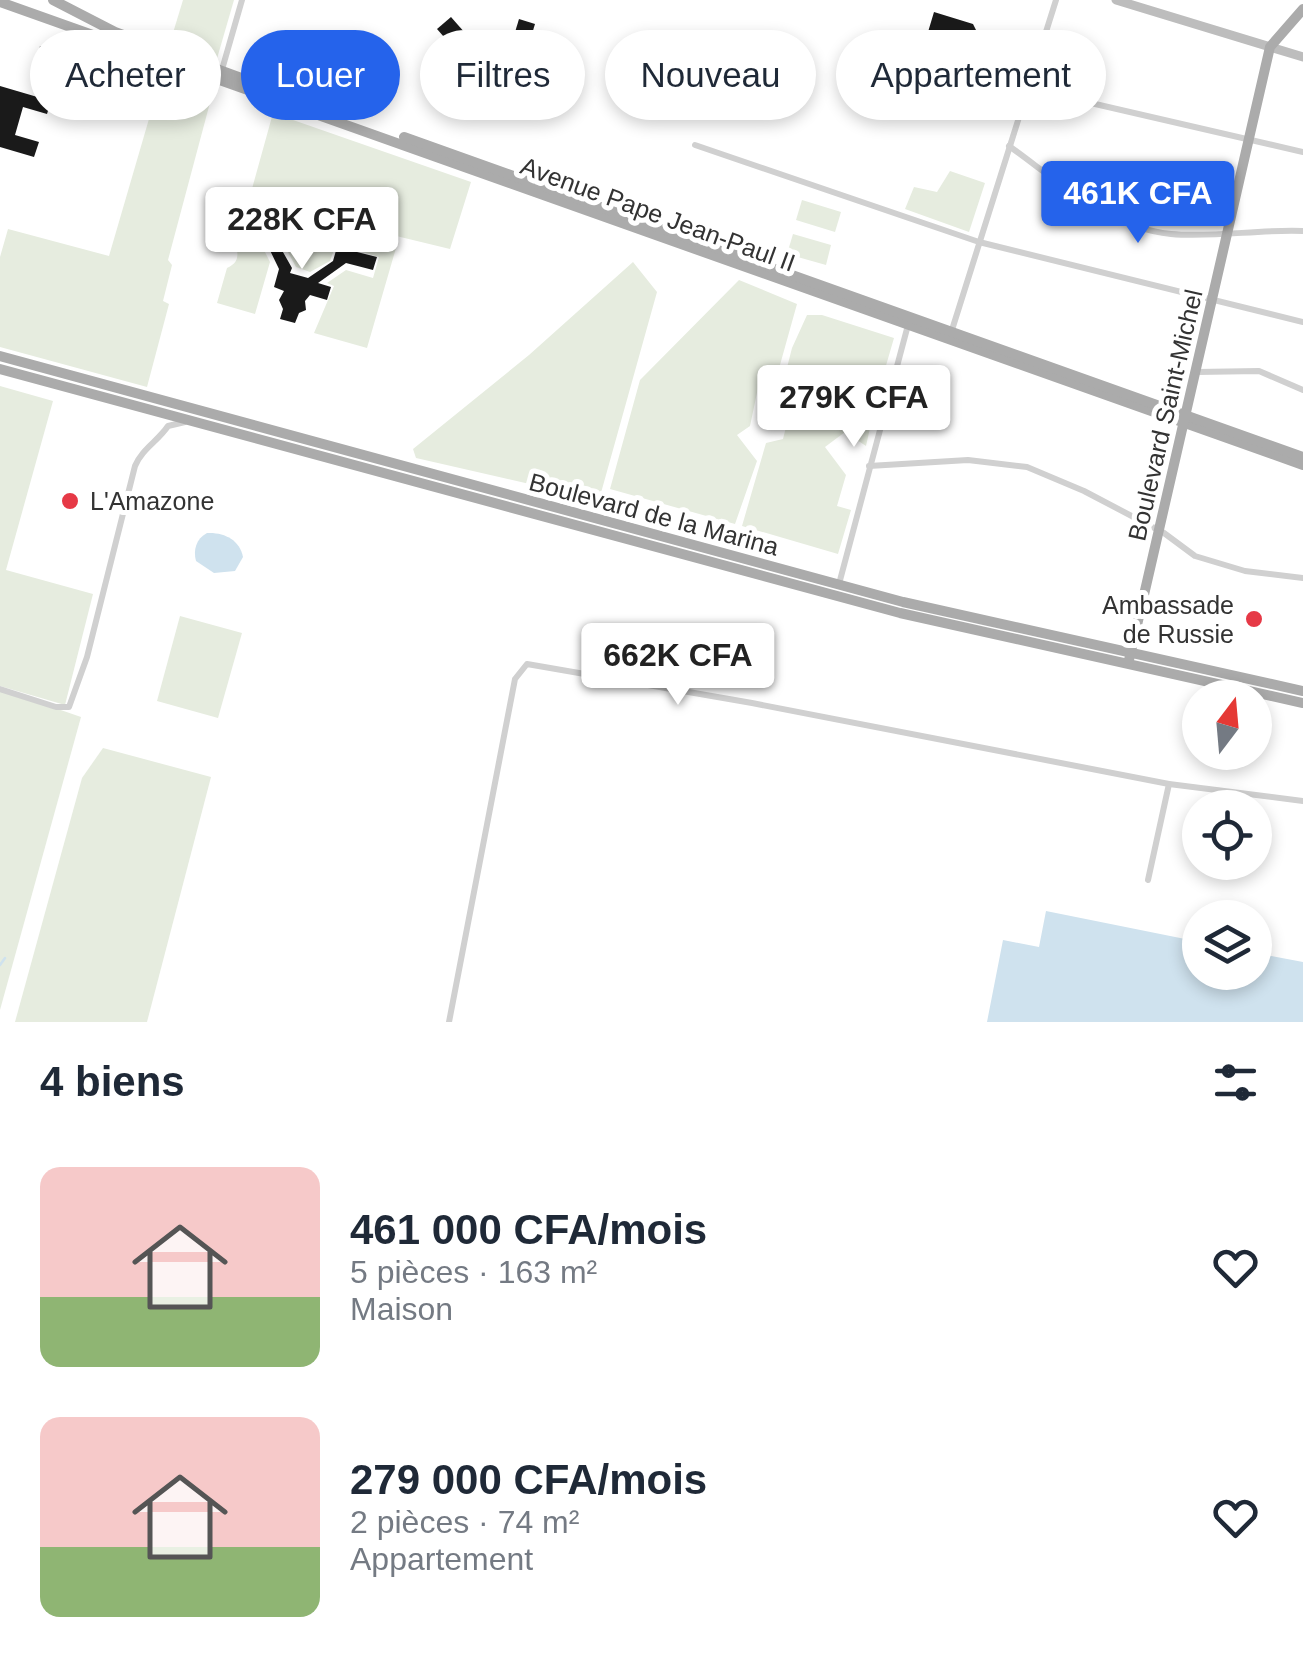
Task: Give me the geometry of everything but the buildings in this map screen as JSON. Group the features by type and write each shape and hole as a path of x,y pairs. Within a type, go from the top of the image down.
{"main road":[{"name":"Avenue Pape Jean-Paul II","path":"53,0 109,30"},
{"name":"Avenue Pape Jean-Paul II","path":"0,2 85,30"},
{"name":"Boulevard Saint-Michel","path":"1129,661 1270,47 1303,9"},
{"name":"Avenue Pape Jean-Paul II","path":"221,75 1303,461"},
{"name":"Avenue Pape Jean-Paul II","path":"608,213 909,324 951,335"},
{"name":"Boulevard de la Marina","path":"0,356 352,459"},
{"name":"Boulevard de la Marina","path":"0,370 1303,704"},
{"name":"Boulevard de la Marina","path":"383,467 830,596 1129,661 1303,691"}],"street":[{"path":"221,75 242,0"},
{"path":"1046,30 1056,0"},
{"path":"1116,0 1303,58"},
{"path":"1106,106 1303,152"},
{"path":"951,335 1017,120"},
{"path":"695,145 979,242 1303,322"},
{"path":"1009,146 1081,198 1128,224 1174,234 1303,231"},
{"path":"839,586 909,324"},
{"path":"1195,372 1259,371 1303,390"},
{"path":"0,689 56,707 69,707 87,657 135,466 144,451 158,444 168,426 190,421"},
{"path":"868,466 956,460 1015,464 1073,485 1159,531 1188,552 1225,566 1303,578"},
{"path":"449,1022 515,679 527,664 752,703 1169,784 1303,801"},
{"path":"1148,880 1169,784"}],"shaded area":[{"path":"183,0 234,0 221,45 221,30 174,30"},
{"path":"149,120 205,120 168,260 172,265 163,301 169,304 147,387 0,347 0,257 8,229 109,256"},
{"path":"271,120 293,120 471,182 450,249 326,219 314,206 303,210 250,196"},
{"path":"950,171 985,183 969,232 905,209 914,187 937,192"},
{"path":"802,200 841,212 835,232 796,220"},
{"path":"249,206 298,221 306,230 315,232 325,227 396,248 367,348 314,333 334,286 327,283 346,270 373,278 379,257 336,244 330,261 310,272 296,267 283,243 287,230 245,218"},
{"path":"793,234 831,245 826,265 787,254"},
{"path":"238,240 261,244 270,262 255,314 217,303 227,268 237,258"},
{"path":"633,262 657,292 599,500 416,458 413,449 529,355"},
{"path":"739,280 797,304 773,390 758,388 750,426 737,435 757,461 735,524 610,489 640,380"},
{"path":"807,315 822,315 894,338 876,400 864,397 857,419 870,428 866,446 845,432 825,447 846,475 837,506 851,510 838,554 742,526 766,443 783,439 794,395 781,391 792,348"},
{"path":"0,386 53,401 6,570 93,594 65,705 0,686"},
{"path":"180,616 242,633 218,718 157,701"},
{"path":"0,689 81,717 0,1010"},
{"path":"103,748 211,777 147,1022 15,1022 82,778"}],"water":[{"path":"207,533 225,536 238,546 243,557 235,571 214,573 196,561 196,545"},
{"path":"1046,911 1182,938 1182,990 1272,990 1272,956 1303,962 1303,1022 987,1022 1003,940 1039,947"}],"waterway":[{"path":"0,965 5,958"}],"place":[{"name":"L'Amazone","path":"70,501"},
{"name":"Ambassade de Russie","path":"1254,619"}]}
